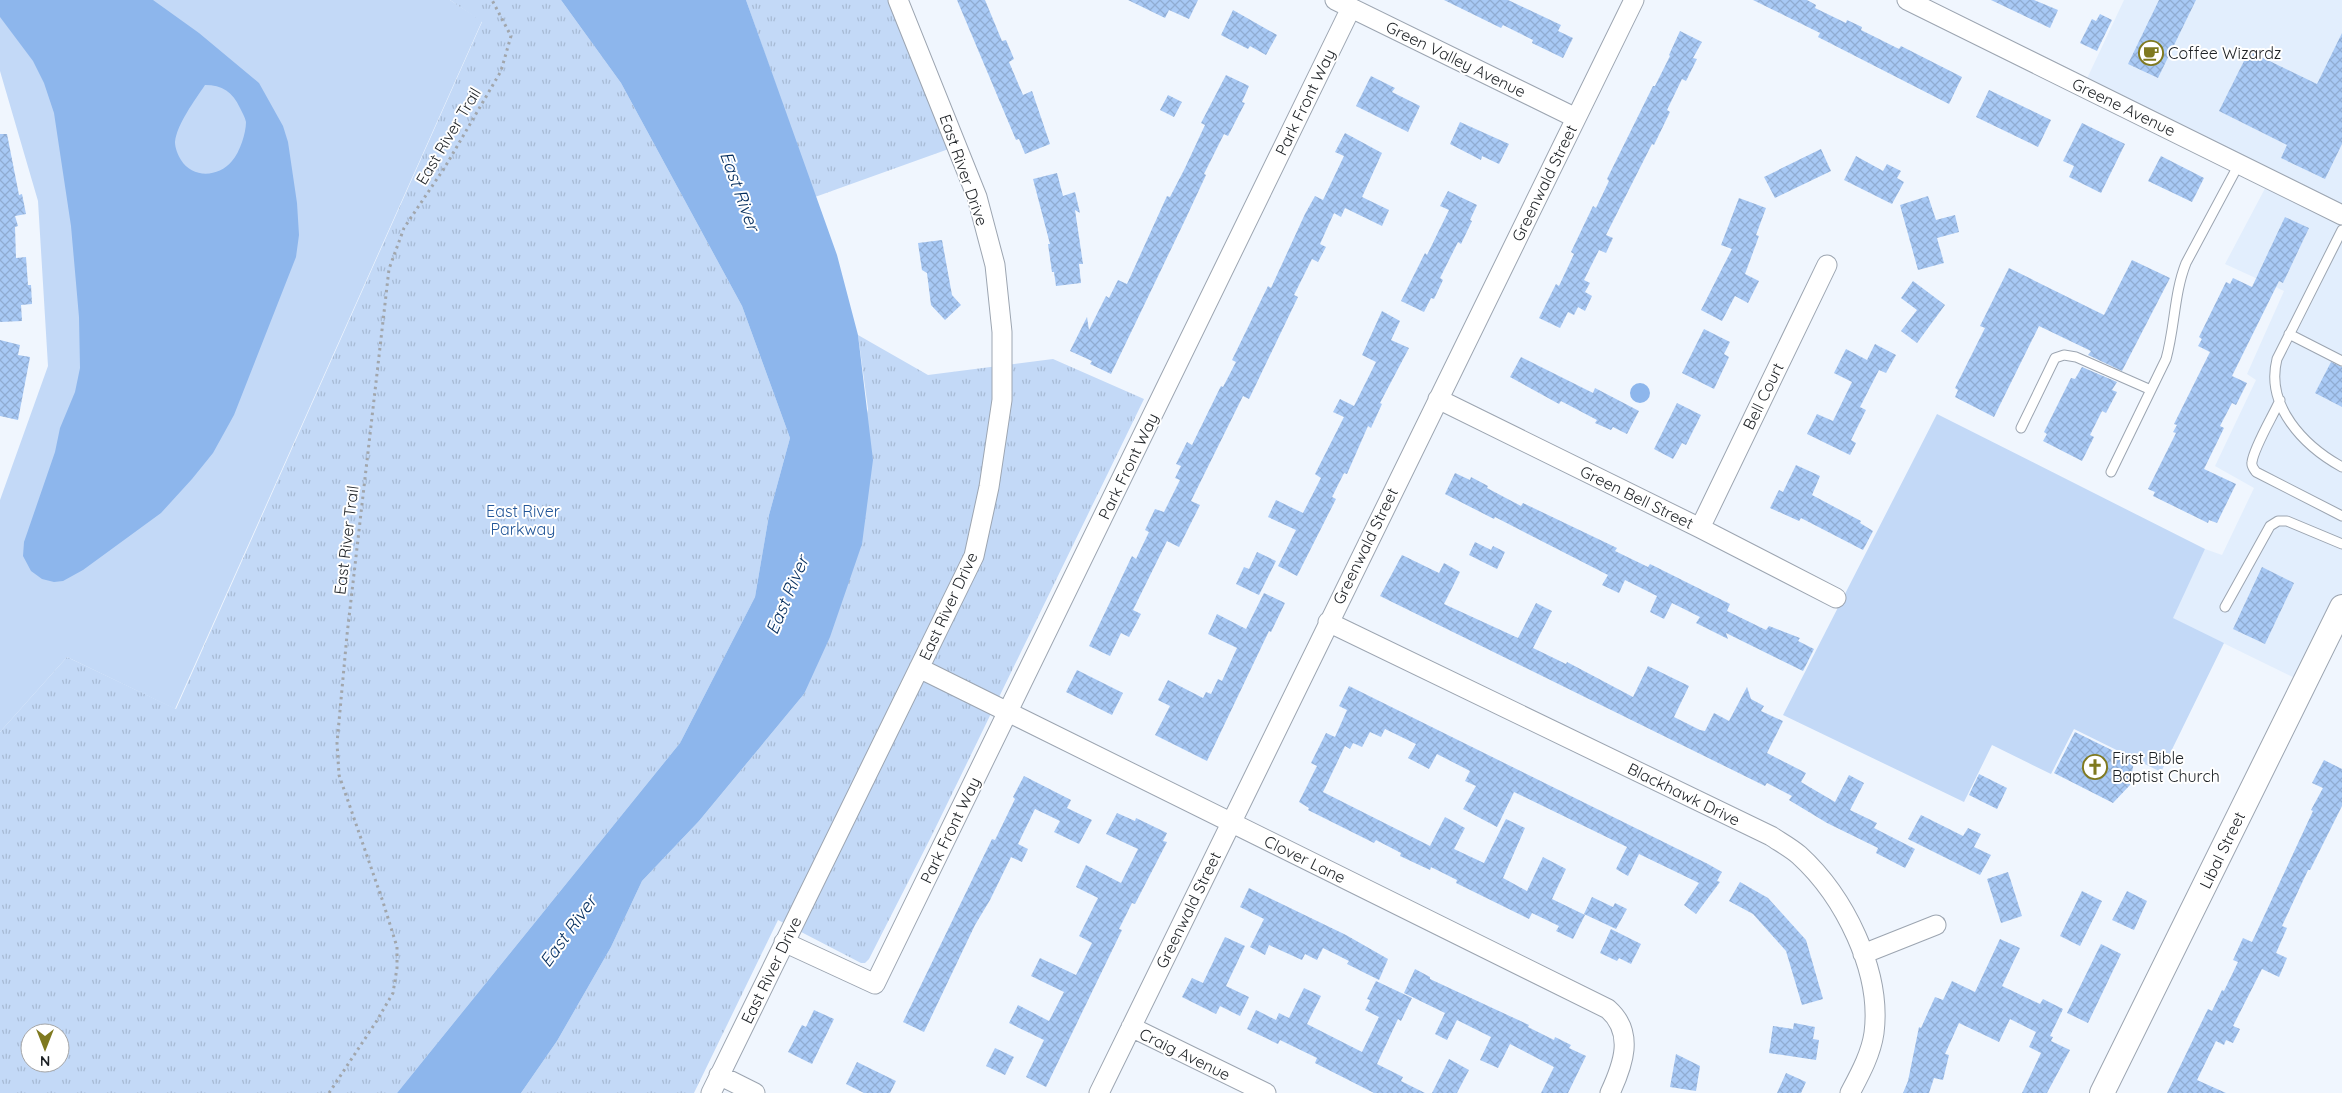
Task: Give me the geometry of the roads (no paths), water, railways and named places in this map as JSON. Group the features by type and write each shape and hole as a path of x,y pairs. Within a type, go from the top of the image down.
{"street":[{"name":"East River Drive","path":"711,1093 974,556 990,487 1002,400 1002,332 995,265 977,197 898,0"},
{"name":"Greenwald Street","path":"1099,1093 1634,0"},
{"name":"Greene Avenue","path":"1906,0 2342,215"},
{"name":"Green Valley Avenue","path":"1343,4 1576,118"},
{"name":"Park Front Way","path":"784,942 875,984 1008,712 1343,4"},
{"name":"Bell Court","path":"1700,528 1827,265"},
{"name":"Green Bell Street","path":"1438,399 1700,528 1836,598"},
{"name":"Libal Street","path":"2102,1093 2342,607"},
{"name":"Blackhawk Drive","path":"1328,622 1771,836 1798,854 1826,884 1846,915 1859,941 1874,1003 1874,1033 1868,1055 1850,1093"},
{"name":"Clover Lane","path":"919,668 1608,1009 1616,1016 1621,1028 1625,1053 1622,1068 1610,1093"},
{"path":"1863,954 1936,924"},
{"name":"Craig Avenue","path":"1130,1027 1266,1093"},
{"path":"719,1076 755,1093"}],"lane":[{"path":"2111,472 2166,359 2171,341 2179,280 2186,263 2239,164"},
{"path":"2342,230 2276,359 2274,368 2274,377 2286,416 2306,443 2342,467"},
{"path":"2289,334 2342,361"},
{"path":"2021,428 2055,358 2064,355 2076,357 2151,390"},
{"path":"2280,400 2256,449 2251,463 2253,467 2256,472 2342,516"},
{"path":"2225,607 2270,526 2278,521 2287,521 2342,544"}],"water":[{"path":"0,0 153,0 199,33 259,83 283,126 288,142 297,203 299,235 296,257 234,415 213,453 161,513 83,570 63,581 54,582 42,579 31,571 23,556 24,542 55,452 60,428 75,392 80,368 79,317 71,226 54,113 44,83 33,61 0,17","holes":["205,85 217,86 226,90 237,102 246,122 244,137 232,161 220,171 205,174 198,173 186,166 178,154 175,142 183,120"]},
{"name":"East River","path":"561,0 746,0 837,255 858,335 873,460 862,544 830,637 804,694 699,821 642,881 611,947 557,1041 521,1093 397,1093 680,743 755,597 769,515 790,438 742,306 621,83"},
{"path":"1640,383 1647,386 1650,393 1647,400 1640,403 1633,400 1630,393 1633,386"}],"place":[{"name":"Coffee Wizardz","path":"2151,53"},
{"name":"First Bible Baptist Church","path":"2095,767"}],"park label":[{"name":"East River Parkway","path":"523,520"}]}
